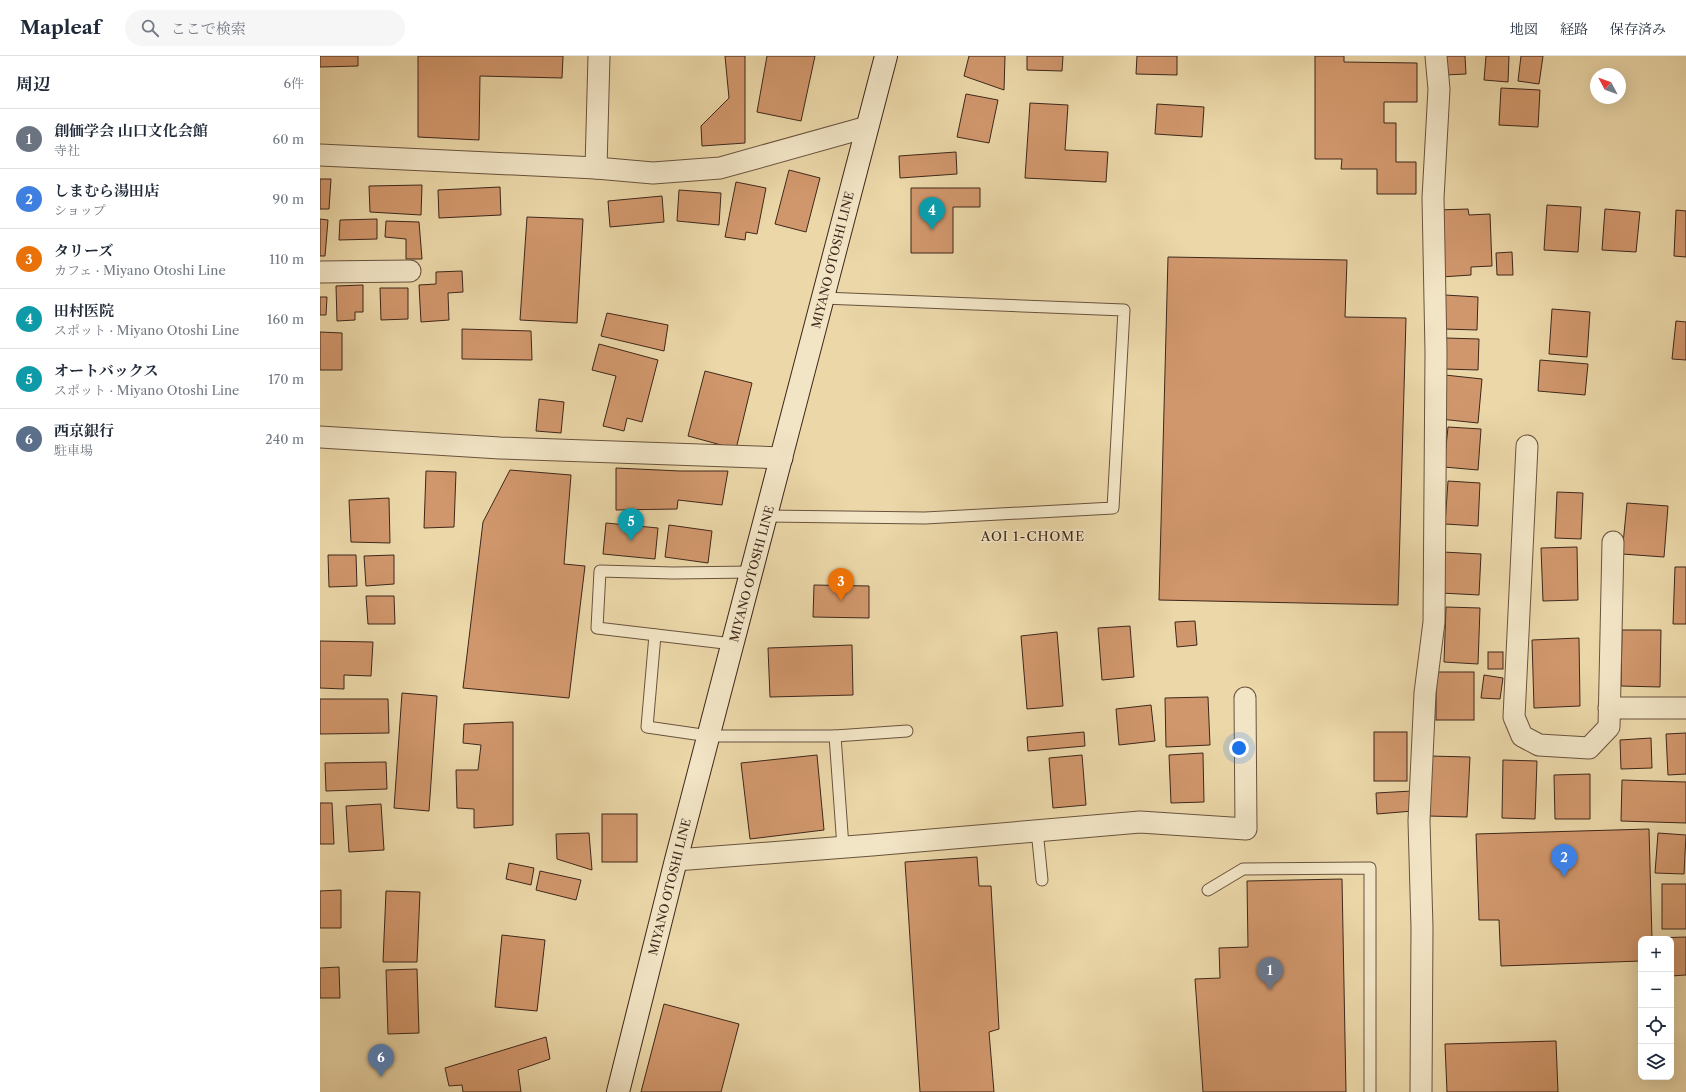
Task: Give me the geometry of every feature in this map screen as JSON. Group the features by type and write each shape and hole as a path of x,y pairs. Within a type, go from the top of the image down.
{"main road":[{"name":"MIYANO OTOSHI LINE","path":"618,1092 676,860 886,56"}],"street":[{"path":"596,168 599,56"},
{"path":"1421,1092 1422,928 1419,821 1425,693 1434,622 1436,352 1433,198 1439,89 1436,56"},
{"path":"320,155 596,168 652,173 720,168 867,127"},
{"path":"320,272 410,271"},
{"path":"320,437 500,448 782,458"},
{"path":"1527,446 1514,717 1522,736 1539,745 1589,748 1609,727 1613,542"},
{"path":"676,860 1140,822 1246,829 1245,698"},
{"path":"1609,708 1686,708"}],"lane":[{"path":"767,516 925,518 1113,508 1124,310 823,298"},
{"path":"733,644 597,628 600,571 673,573 752,572"},
{"path":"655,635 647,727 709,736 835,736 907,731"},
{"path":"835,736 843,847"},
{"path":"1037,830 1042,880"},
{"path":"1208,890 1243,869 1370,868 1370,1092"}],"building":[{"path":"320,56 358,56 358,66 320,67"},
{"path":"418,56 563,56 562,78 480,76 479,140 418,137"},
{"path":"725,56 745,56 745,143 702,146 701,126 729,98"},
{"path":"767,56 815,56 801,121 757,112"},
{"path":"969,56 1005,56 1004,90 964,76"},
{"path":"1027,56 1063,56 1062,71 1027,70"},
{"path":"1137,56 1177,56 1177,75 1136,74"},
{"path":"1315,56 1344,56 1344,62 1417,63 1417,102 1384,102 1384,123 1396,123 1396,162 1416,162 1416,194 1377,194 1377,169 1341,169 1342,159 1315,159"},
{"path":"1444,56 1465,56 1466,74 1445,75"},
{"path":"1486,56 1509,56 1508,82 1484,80"},
{"path":"1521,56 1543,56 1539,84 1518,81"},
{"path":"1501,88 1540,90 1538,127 1499,125"},
{"path":"966,94 998,100 989,143 957,137"},
{"path":"1030,103 1068,105 1065,150 1108,152 1106,182 1025,178"},
{"path":"1157,104 1204,107 1202,137 1155,134"},
{"path":"956,152 957,174 900,178 899,156"},
{"path":"789,170 820,178 806,232 775,224"},
{"path":"320,179 331,179 329,209 320,209"},
{"path":"736,182 766,188 757,234 746,232 745,240 725,237"},
{"path":"422,185 421,215 370,212 369,186"},
{"path":"500,187 501,215 439,218 438,190"},
{"path":"911,188 980,188 980,207 953,207 953,253 911,253"},
{"path":"679,190 721,193 719,225 677,221"},
{"path":"662,196 664,222 610,227 608,201"},
{"path":"1547,205 1581,207 1578,252 1544,250"},
{"path":"1468,209 1469,215 1490,214 1492,266 1471,267 1471,275 1441,277 1438,210"},
{"path":"1605,209 1640,212 1636,252 1602,250"},
{"path":"1676,210 1686,211 1686,257 1674,256"},
{"path":"527,217 583,219 577,323 520,320"},
{"path":"320,219 328,220 325,256 320,256"},
{"path":"377,219 377,239 339,240 340,220"},
{"path":"386,221 419,222 422,259 406,259 406,239 385,237"},
{"path":"1512,252 1513,275 1497,275 1496,253"},
{"path":"1168,257 1347,260 1345,317 1406,318 1398,605 1159,600"},
{"path":"462,271 463,292 448,293 449,320 421,322 419,285 436,284 436,272"},
{"path":"363,285 363,312 355,312 355,320 337,321 336,286"},
{"path":"380,288 408,288 408,319 381,320"},
{"path":"1445,295 1478,297 1477,330 1444,329"},
{"path":"320,297 327,297 326,315 320,315"},
{"path":"1552,309 1590,312 1587,357 1549,354"},
{"path":"607,313 668,325 664,351 601,336"},
{"path":"1676,321 1686,322 1686,360 1672,359"},
{"path":"462,329 531,331 532,360 462,359"},
{"path":"320,332 342,333 342,370 320,370"},
{"path":"1446,338 1479,339 1478,370 1445,369"},
{"path":"599,344 658,360 642,422 627,418 624,431 603,426 616,376 592,370"},
{"path":"1540,360 1588,364 1585,395 1538,391"},
{"path":"705,371 752,383 736,449 688,436"},
{"path":"1445,375 1482,379 1478,423 1440,419"},
{"path":"539,399 564,402 561,433 536,431"},
{"path":"1448,427 1481,429 1478,470 1444,467"},
{"path":"616,468 680,471 728,471 722,505 678,500 677,509 616,510"},
{"path":"510,470 571,475 564,564 585,566 569,698 463,688 483,522"},
{"path":"426,471 456,472 454,527 424,528"},
{"path":"1448,481 1480,483 1478,526 1445,524"},
{"path":"1557,492 1583,493 1581,539 1555,538"},
{"path":"389,498 390,543 351,542 349,500"},
{"path":"1627,503 1668,506 1664,557 1622,554"},
{"path":"606,523 658,528 655,559 603,554"},
{"path":"669,525 712,531 708,563 665,557"},
{"path":"1577,547 1578,600 1543,601 1541,548"},
{"path":"1443,552 1481,554 1479,595 1441,593"},
{"path":"328,555 356,555 357,586 329,587"},
{"path":"394,555 394,584 366,586 364,556"},
{"path":"1675,567 1686,567 1686,624 1673,624"},
{"path":"814,585 869,586 869,618 813,617"},
{"path":"366,596 394,596 395,624 368,624"},
{"path":"1446,607 1480,608 1478,664 1444,662"},
{"path":"1195,621 1197,645 1177,647 1175,622"},
{"path":"1130,626 1134,677 1102,680 1098,628"},
{"path":"1622,630 1661,630 1660,687 1621,686"},
{"path":"1057,632 1063,706 1027,709 1021,636"},
{"path":"1579,638 1580,706 1534,708 1532,640"},
{"path":"320,641 373,642 371,676 344,675 344,689 320,688"},
{"path":"852,645 853,695 770,697 768,648"},
{"path":"1488,652 1503,652 1503,669 1488,669"},
{"path":"1436,672 1474,672 1474,720 1436,720"},
{"path":"1484,675 1503,678 1500,699 1481,698"},
{"path":"402,693 437,696 429,811 394,808"},
{"path":"1208,697 1210,745 1166,747 1165,698"},
{"path":"320,699 388,699 389,733 320,734"},
{"path":"1151,705 1155,741 1119,745 1116,709"},
{"path":"513,722 513,825 474,828 474,809 457,808 456,770 478,770 481,745 463,743 464,724"},
{"path":"1084,732 1085,746 1028,751 1027,737"},
{"path":"1374,732 1407,732 1407,781 1374,781"},
{"path":"1686,733 1686,774 1668,775 1666,734"},
{"path":"1651,738 1652,768 1621,769 1620,740"},
{"path":"1203,753 1204,802 1171,803 1169,755"},
{"path":"817,755 824,830 750,839 741,763"},
{"path":"1082,755 1086,805 1053,808 1049,758"},
{"path":"1430,756 1470,757 1467,817 1428,816"},
{"path":"1503,760 1537,761 1535,819 1502,818"},
{"path":"386,762 387,789 326,791 325,763"},
{"path":"1590,774 1590,819 1555,819 1554,775"},
{"path":"1622,780 1686,782 1686,823 1621,821"},
{"path":"1412,791 1413,811 1377,814 1376,793"},
{"path":"320,803 332,803 334,844 320,844"},
{"path":"381,804 384,850 349,852 346,806"},
{"path":"602,814 637,814 637,862 602,862"},
{"path":"1649,829 1652,936 1638,936 1638,961 1501,966 1499,920 1479,920 1476,834"},
{"path":"589,833 592,870 557,859 556,834"},
{"path":"1658,833 1686,835 1684,874 1655,873"},
{"path":"977,857 979,886 991,886 999,1029 989,1032 994,1092 920,1092 905,862"},
{"path":"509,863 534,868 531,885 506,879"},
{"path":"540,871 581,880 576,900 536,890"},
{"path":"1342,879 1346,1092 1203,1092 1195,979 1220,978 1219,948 1248,947 1247,881"},
{"path":"1662,884 1686,884 1686,929 1662,929"},
{"path":"341,890 341,928 320,928 320,891"},
{"path":"386,891 420,892 417,962 383,962"},
{"path":"502,935 545,940 537,1011 495,1007"},
{"path":"1674,937 1686,937 1686,975 1674,976"},
{"path":"339,967 340,998 320,998 320,968"},
{"path":"417,969 419,1033 388,1034 386,970"},
{"path":"664,1004 739,1024 721,1092 641,1092"},
{"path":"546,1037 550,1059 518,1070 521,1092 463,1092 462,1085 449,1086 445,1068"},
{"path":"1556,1041 1558,1092 1447,1092 1445,1044"}],"place":[{"name":"田村医院","path":"932,230"},
{"name":"オートバックス","path":"631,541"},
{"name":"タリーズ","path":"841,601"},
{"name":"しまむら湯田店","path":"1564,877"},
{"name":"創価学会 山口文化会館","path":"1270,990"},
{"name":"西京銀行","path":"381,1077"}],"district":[{"name":"AOI 1-CHOME","path":"1033,536"}]}
